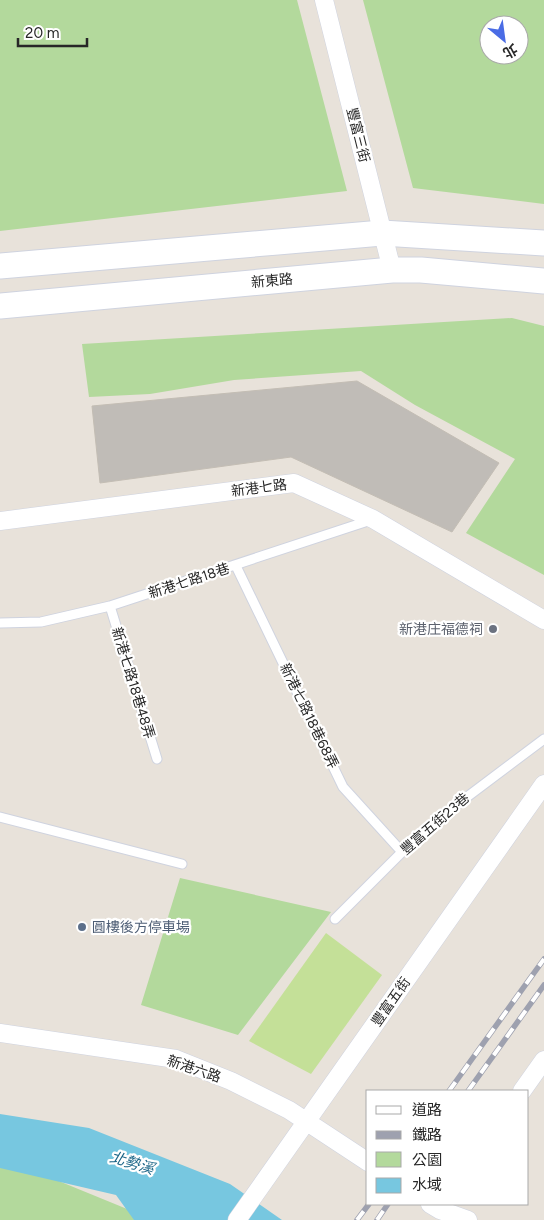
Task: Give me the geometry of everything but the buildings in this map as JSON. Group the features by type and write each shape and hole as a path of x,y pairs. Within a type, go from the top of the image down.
{"main road":[{"path":"0,266 382,234 544,243"},
{"name":"新東路","path":"0,306 392,270 421,270 544,281"}],"street":[{"name":"豐富三街","path":"324,0 392,270"},
{"name":"新港七路","path":"0,521 294,483 374,519 544,620"},
{"name":"豐富五街","path":"237,1220 544,784"},
{"name":"新港六路","path":"0,1033 176,1059 230,1081 308,1121 366,1161"},
{"path":"523,1090 544,1060"},
{"path":"437,1210 468,1220"}],"lane":[{"name":"新港七路18巷","path":"0,623 41,622 110,606 374,519"},
{"name":"新港七路18巷68弄","path":"236,566 343,787 402,852"},
{"name":"新港七路18巷48弄","path":"110,606 157,759"},
{"name":"豐富五街23巷","path":"335,919 402,852 455,806 544,739"},
{"path":"0,817 182,864"}],"green space":[{"path":"0,0 297,0 347,191 0,231"},
{"path":"363,0 544,0 544,204 413,188"},
{"path":"512,318 544,326 544,575 466,533 515,459 415,405 361,371 234,380 150,394 89,397 82,344"},
{"path":"180,878 331,912 238,1035 141,1005"},
{"path":"326,933 382,975 311,1074 249,1041"},
{"path":"0,1157 154,1220 0,1220"}],"water":[{"name":"北勢溪","path":"0,1114 89,1128 230,1184 282,1220 134,1220 116,1195 0,1168"}],"railway":[{"path":"450,1090 544,959"},
{"path":"469,1090 544,985"},
{"path":"357,1220 368,1205"},
{"path":"377,1220 387,1205"}],"place":[{"name":"新港庄福德祠","path":"493,629"},
{"name":"圓樓後方停車場","path":"82,927"}]}
